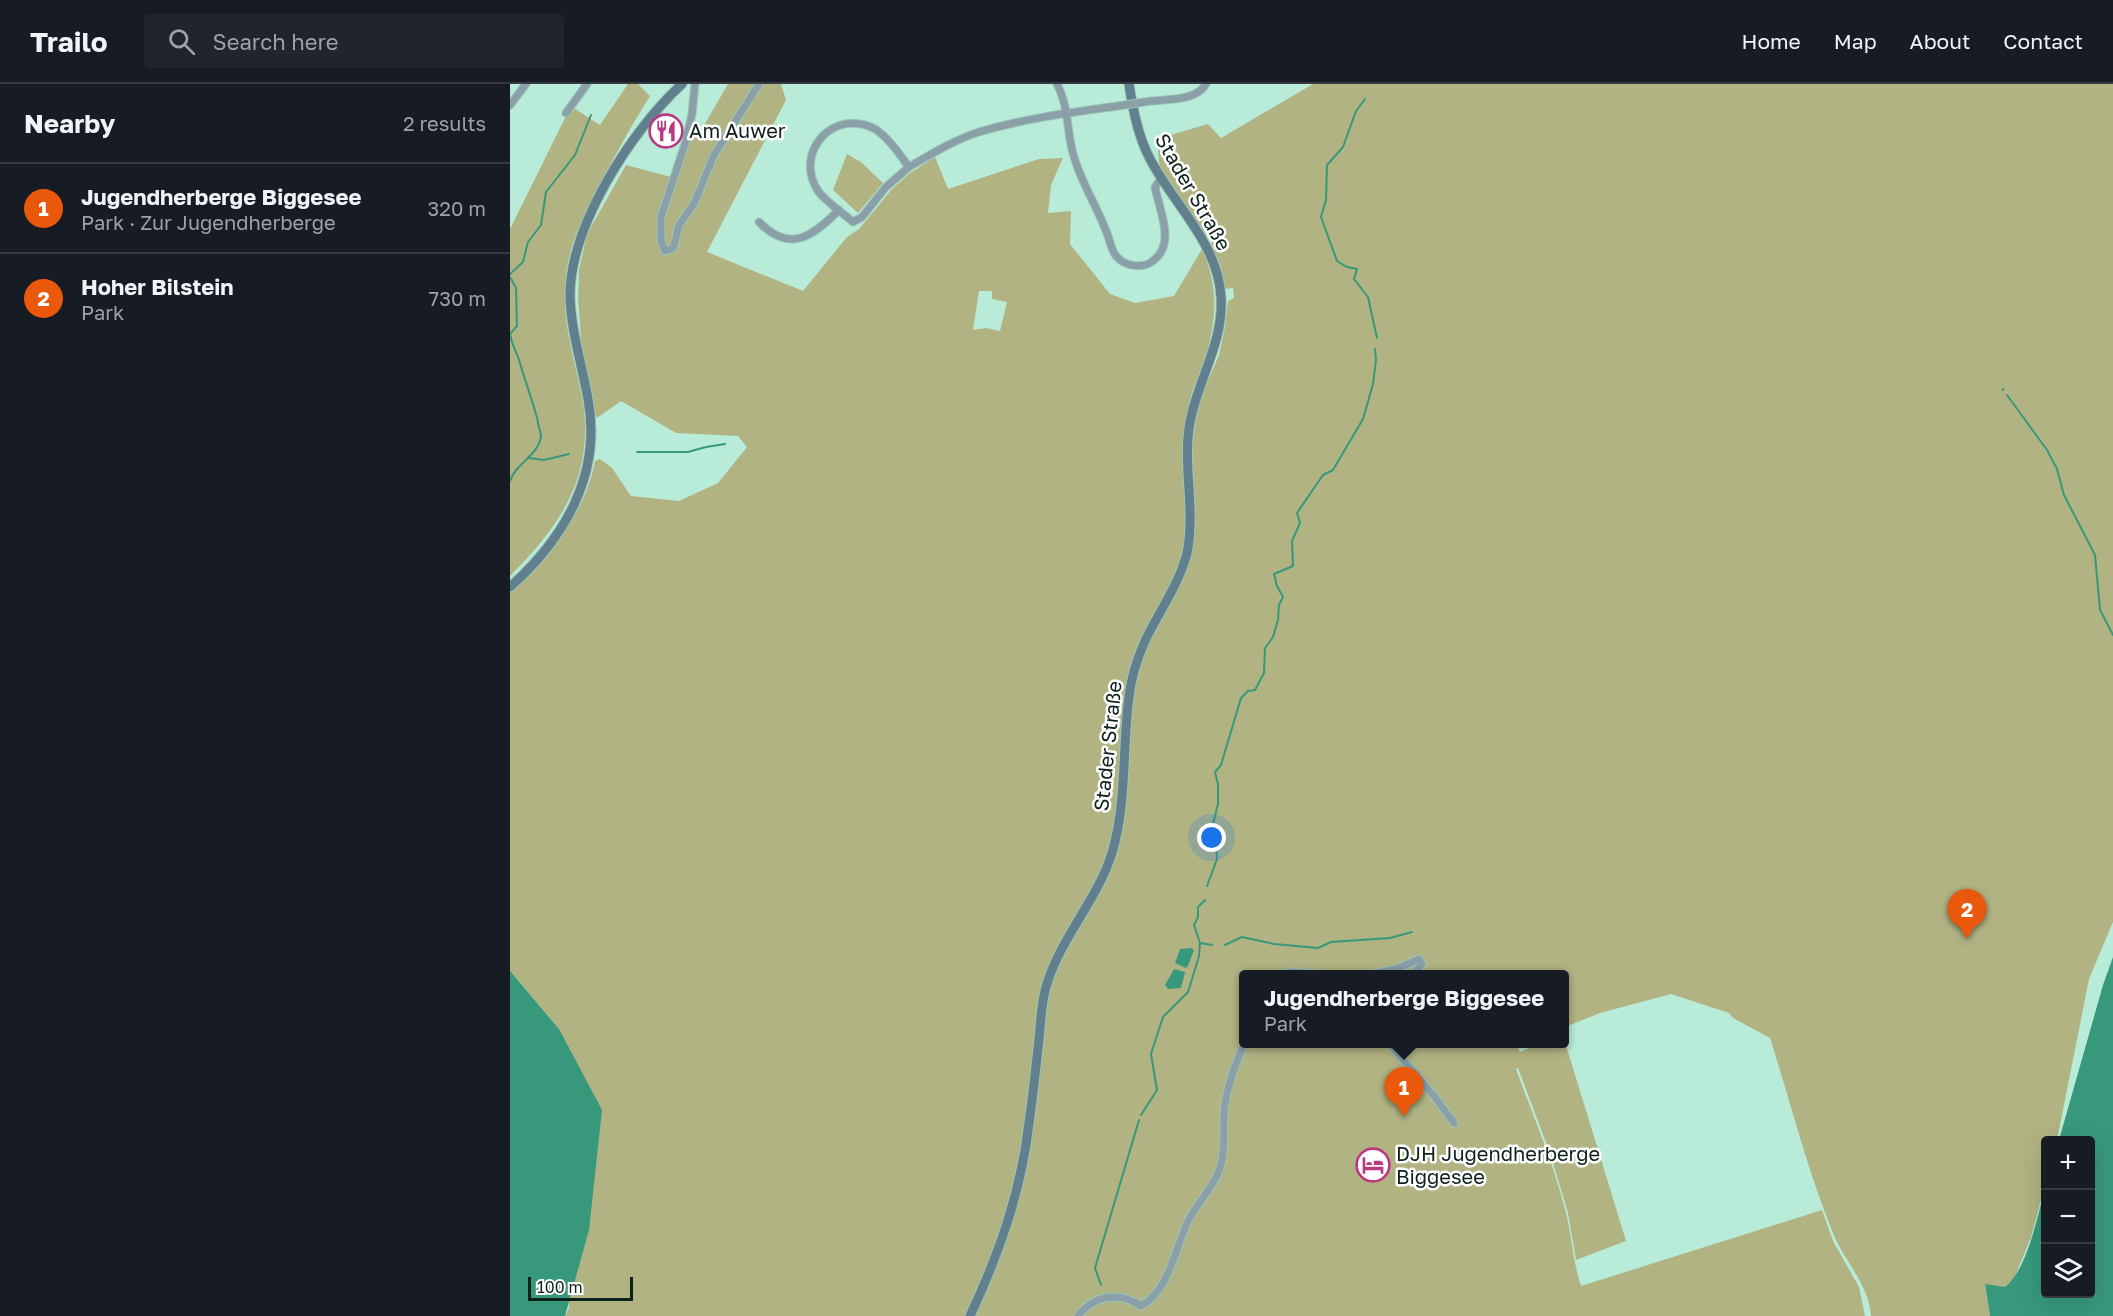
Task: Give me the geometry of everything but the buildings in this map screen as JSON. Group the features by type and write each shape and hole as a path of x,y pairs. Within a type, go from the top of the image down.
{"street":[{"path":"510,105 526,84"},
{"path":"566,113 587,84"},
{"path":"510,587 547,547 576,502 587,473 591,450 589,402 572,320 572,273 576,251 595,206 630,146 652,113 682,84"},
{"path":"695,84 690,123 661,217 661,240 665,251 674,246 679,225 694,204 714,155 759,84"},
{"path":"1057,84 1067,113 1077,166 1117,257 1127,264 1140,267 1147,265 1162,251 1166,237 1155,187 1161,179"},
{"name":"Stader Straße","path":"970,1316 1002,1242 1017,1190 1029,1126 1042,1008 1050,974 1059,952 1099,884 1112,852 1120,812 1128,699 1133,675 1146,639 1178,579 1187,552 1190,515 1188,433 1196,398 1220,328 1221,295 1214,262 1205,244 1161,179 1140,136 1133,112 1129,84"},
{"path":"909,167 883,135 866,126 846,123 828,131 814,146 810,159 811,174 818,190 853,222 858,221 886,187 909,167 932,152 978,133 1030,119 1192,96 1206,84"},
{"path":"759,222 774,235 793,240 817,230 839,210"},
{"path":"1392,970 1419,959 1422,964 1417,970"},
{"path":"1078,1316 1090,1304 1111,1296 1122,1296 1141,1306 1150,1301 1162,1283 1190,1219 1211,1188 1219,1171 1224,1148 1224,1111 1235,1063 1242,1048"},
{"path":"1393,1048 1454,1123"}],"shaded area":[{"path":"628,84 638,84 650,96 601,182 580,226 572,245 566,272 565,309 583,403 585,430 578,477 558,519 510,576 510,229 568,112 574,108 600,125"},
{"path":"728,84 781,84 786,100 707,252 803,291 847,237 859,229 892,189 910,173 935,157 948,189 1039,159 1063,158 1051,185 1048,213 1071,211 1070,244 1110,294 1135,303 1174,296 1202,249 1212,280 1214,310 1210,339 1192,393 1184,433 1194,434 1195,418 1202,395 1219,355 1228,301 1234,298 1233,288 1225,289 1221,268 1210,240 1160,171 1157,139 1208,124 1221,138 1313,84 2113,84 2113,922 2089,979 2058,1136 2041,1136 2041,1200 2031,1237 2014,1279 2005,1287 1985,1285 1990,1316 1871,1316 1862,1285 1840,1248 1825,1213 1770,1038 1733,1018 1729,1013 1671,994 1600,1013 1569,1025 1569,970 1239,970 1239,1048 1518,1048 1520,1052 1529,1048 1567,1048 1626,1241 1576,1260 1568,1213 1550,1153 1518,1068 1516,1069 1561,1195 1581,1286 1822,1210 1833,1241 1859,1287 1865,1316 565,1316 569,1308 559,1029 510,971 510,591 563,533 583,499 595,461 600,459 612,468 631,496 679,501 718,483 747,447 738,436 676,433 621,401 597,418 589,402 584,379 578,298 579,270 587,234 626,165 671,177 659,215 665,251 671,253 668,251 665,240 664,218 693,124 702,129","holes":["979,291 992,291 992,299 1007,302 1000,331 986,328 973,330"]},
{"path":"847,154 861,162 883,183 858,213 833,190"},
{"path":"1180,949 1194,950 1186,968 1175,963"},
{"path":"2113,957 2113,1316 1990,1316 1985,1284 2005,1287 2013,1279 2031,1241 2041,1204 2041,1298 2095,1298 2095,1136 2060,1136"},
{"path":"1174,969 1185,972 1181,988 1168,989 1165,985"},
{"path":"510,971 559,1029 602,1110 589,1230 565,1316 510,1316"}],"waterway":[{"path":"1365,99 1356,111 1343,147 1327,165 1326,200 1321,217 1337,261 1347,267 1357,269 1354,279 1368,297 1377,338"},
{"path":"510,274 523,262 528,242 541,225 546,192 575,155 591,115"},
{"path":"510,277 516,288 517,326 510,334 534,406 541,436 536,449 517,469 510,481"},
{"path":"1207,886 1217,859 1216,841 1212,828 1218,804 1218,784 1215,772 1221,765 1241,698 1248,691 1255,690 1264,673 1265,648 1273,637 1279,605 1283,597 1274,574 1293,566 1292,541 1300,523 1297,513 1323,475 1333,470 1363,419 1373,384 1375,349"},
{"path":"2007,395 2047,450 2057,469 2064,495 2095,555 2100,610 2113,635"},
{"path":"637,452 688,452 725,444"},
{"path":"529,458 544,460 569,454"},
{"path":"1141,1115 1157,1090 1151,1054 1163,1017 1188,992 1199,956 1200,943 1194,925 1198,917 1198,907 1205,900"},
{"path":"1225,945 1242,937 1274,944 1318,948 1331,942 1390,938 1412,932"},
{"path":"1200,943 1212,945"},
{"path":"1101,1285 1095,1268 1139,1120"}],"place":[{"name":"Am Auwer","path":"666,131"},
{"name":"Hoher Bilstein","path":"1967,939"},
{"name":"Jugendherberge Biggesee","path":"1404,1117"},
{"name":"DJH Jugendherberge Biggesee","path":"1373,1165"}]}
